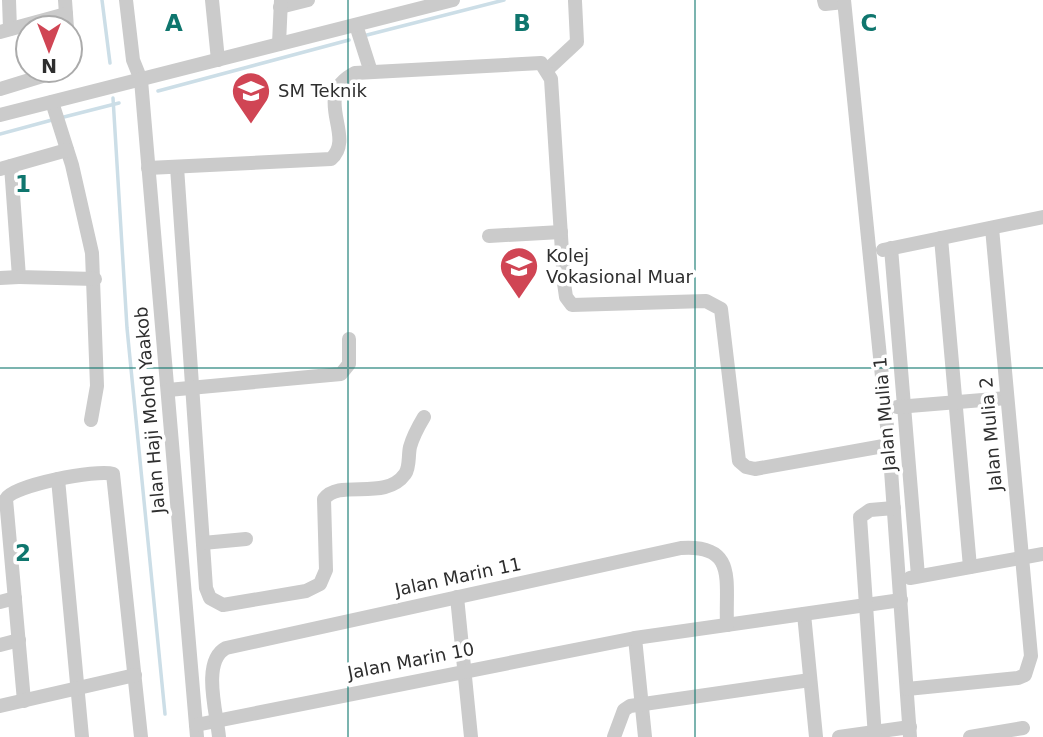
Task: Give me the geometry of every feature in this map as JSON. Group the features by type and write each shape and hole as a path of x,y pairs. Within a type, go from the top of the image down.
{"street":[{"path":"5,30 9,0"},
{"name":"Jalan Haji Mohd Yaakob","path":"126,0 133,60 141,80 197,731"},
{"path":"212,0 218,60"},
{"path":"279,44 280,4 308,0"},
{"path":"0,115 54,107 141,80 356,25 396,7 453,0"},
{"path":"824,0 825,4 844,1 889,445 910,732 839,737"},
{"path":"548,69 577,42 575,1"},
{"path":"356,25 371,72"},
{"path":"148,168 331,159 339,148 334,97 342,79 355,73 541,63 548,69 551,79 564,283 566,297 572,305 706,301 721,309 739,461 746,467 755,469 889,445"},
{"path":"54,107 92,253 97,386 91,420"},
{"path":"19,277 5,168 67,149"},
{"path":"177,167 206,588 215,602 223,605 314,588 324,578 326,570 324,499 328,494 337,492 384,488 394,484 405,474 412,440 424,418"},
{"path":"869,252 1043,217"},
{"name":"Jalan Mulia 2","path":"907,690 1018,678 1025,675 1031,656 992,228"},
{"path":"489,236 561,232"},
{"path":"941,238 970,567"},
{"name":"Jalan Mulia 1","path":"891,248 918,576"},
{"path":"0,278 95,279"},
{"path":"168,390 341,374 349,364 349,339"},
{"path":"885,409 1007,398"},
{"path":"24,701 6,499 15,491 58,479 108,472 113,474 116,480 141,737"},
{"path":"58,479 82,737"},
{"path":"874,735 860,517 870,510 894,508"},
{"path":"203,543 246,539"},
{"name":"Jalan Marin 11","path":"219,737 213,676 214,660 218,652 226,648 457,597 681,548 700,547 716,551 724,562 727,625"},
{"path":"900,579 1043,554"},
{"path":"457,597 471,737"},
{"path":"0,602 15,598"},
{"name":"Jalan Marin 10","path":"197,731 218,721 635,638 901,600"},
{"path":"804,614 816,737"},
{"path":"635,638 645,737"},
{"path":"0,645 19,640"},
{"path":"0,706 135,675"},
{"path":"614,737 624,710 642,703 810,680"},
{"path":"970,737 1023,728"}],"waterway":[{"path":"102,0 110,63"},
{"path":"367,35 504,0"},
{"path":"158,91 349,40"},
{"path":"113,98 127,328 165,714"},
{"path":"60,118 119,103"},
{"path":"0,134 52,120"}],"place":[{"name":"SM Teknik","path":"251,125"},
{"name":"Kolej Vokasional Muar","path":"519,300"}]}
